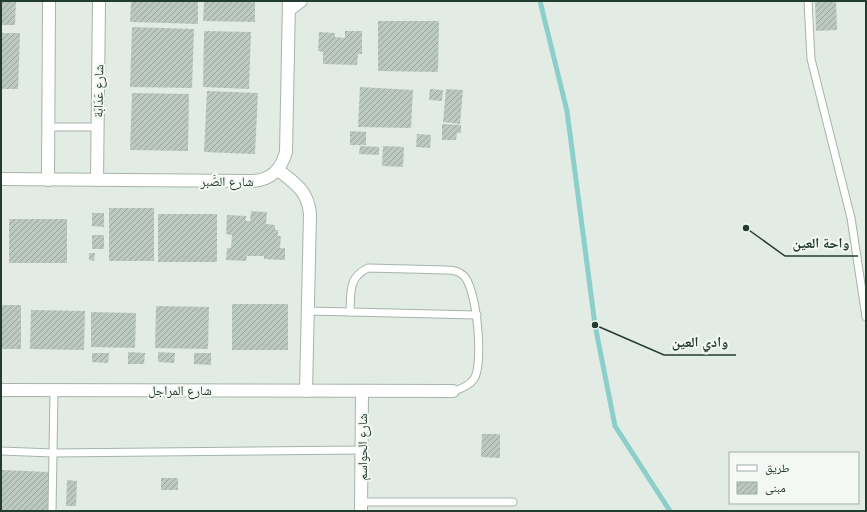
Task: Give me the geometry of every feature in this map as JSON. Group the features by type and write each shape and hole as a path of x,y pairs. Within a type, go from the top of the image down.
{"street":[{"path":"48,180 49,1"},
{"name":"شارع عَدَابَة","path":"97,180 99,1"},
{"path":"301,1 289,6 286,152 282,165 278,170 299,187 307,197 309,205 306,391"},
{"name":"شارع الصَّبر","path":"1,179 252,181 266,179 278,170"},
{"name":"شارع المراجل","path":"1,390 453,391"},
{"name":"شارع الحواسم","path":"361,506 362,391"}],"lane":[{"path":"808,1 811,59 851,218 866,317"},
{"path":"48,127 98,127"},
{"path":"350,312 352,286 354,280 362,271 368,268 447,270 460,273 467,280 477,315 479,360 477,373 474,379 465,387 453,391"},
{"path":"308,311 477,315"},
{"path":"52,511 54,390"},
{"path":"1,451 53,453 362,450"},
{"name":"شارع الحواسم","path":"361,506 513,502"}],"building":[{"path":"1,1 16,1 15,25 1,25"},
{"path":"131,1 198,1 198,24 130,22"},
{"path":"204,1 255,1 255,22 203,21"},
{"path":"815,1 836,1 837,30 816,31"},
{"path":"378,21 439,21 438,72 378,71"},
{"path":"132,27 194,29 192,88 130,87"},
{"path":"204,31 251,32 249,89 203,87"},
{"path":"345,31 362,31 362,54 358,54 357,65 323,64 323,52 318,51 319,32 335,33 335,37 345,38"},
{"path":"1,33 20,33 18,89 1,89"},
{"path":"360,87 413,90 411,128 358,127"},
{"path":"430,89 443,90 442,101 429,100"},
{"path":"446,89 463,90 460,124 443,122"},
{"path":"207,91 258,93 255,154 204,152"},
{"path":"132,93 189,94 188,151 130,150"},
{"path":"442,124 461,125 461,133 457,133 456,140 442,140"},
{"path":"350,131 366,132 366,145 350,145"},
{"path":"417,134 431,135 430,148 416,147"},
{"path":"360,146 379,147 379,155 359,154"},
{"path":"383,146 404,147 403,167 382,166"},
{"path":"109,208 154,208 154,261 109,261"},
{"path":"251,211 267,212 266,224 275,225 275,230 278,230 278,236 281,236 280,248 285,248 285,260 264,259 264,256 247,256 246,261 226,260 227,248 231,248 232,235 226,234 227,215 246,216 246,221 250,221"},
{"path":"92,213 104,213 104,227 92,226"},
{"path":"158,214 217,214 217,262 158,262"},
{"path":"9,219 67,219 67,263 9,263"},
{"path":"92,235 104,235 104,249 92,249"},
{"path":"89,253 95,253 94,261 89,260"},
{"path":"232,304 288,304 288,350 232,350"},
{"path":"1,305 21,305 21,349 1,349"},
{"path":"156,306 209,307 208,349 155,348"},
{"path":"31,310 85,311 84,350 30,349"},
{"path":"91,312 136,313 135,348 91,347"},
{"path":"128,352 145,353 144,364 128,364"},
{"path":"158,352 175,353 174,363 158,362"},
{"path":"92,353 109,353 108,363 92,362"},
{"path":"194,353 211,353 211,365 194,364"},
{"path":"482,434 500,434 500,458 481,457"},
{"path":"1,470 50,472 48,511 1,511"},
{"path":"161,478 178,478 178,490 161,490"},
{"path":"67,480 77,481 76,506 66,506"}],"waterway":[{"path":"540,1 567,111 595,325 615,426 670,511"}],"place":[{"name":"واحة العين","path":"746,228"},
{"name":"وادي العين","path":"595,325"}]}
